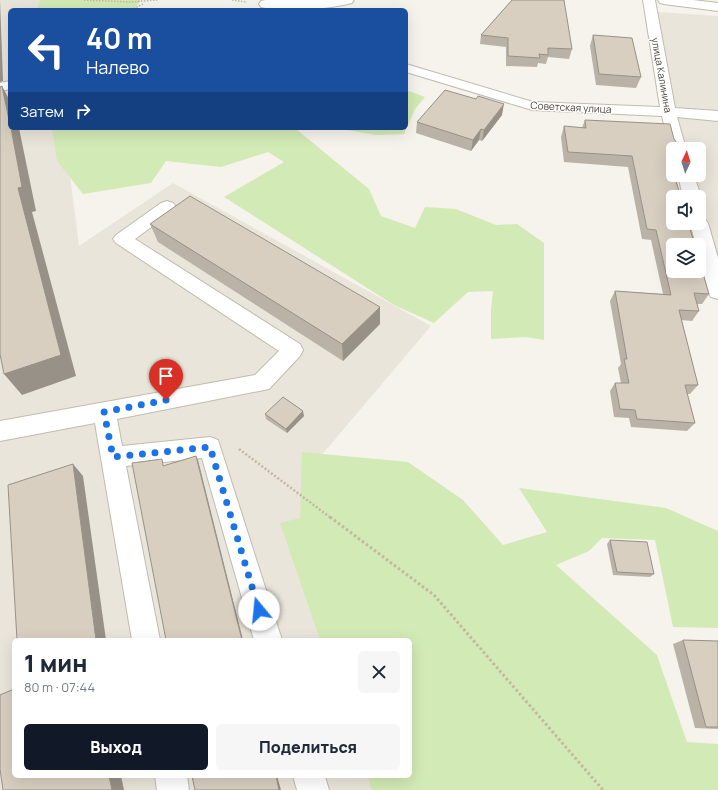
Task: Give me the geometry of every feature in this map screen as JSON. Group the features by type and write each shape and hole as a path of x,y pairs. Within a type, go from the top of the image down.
{"street":[{"name":"улица Калинина","path":"648,0 668,112 676,142"},
{"path":"664,0 718,7"},
{"path":"272,8 265,4 330,4 352,6"},
{"name":"Советская улица","path":"408,69 532,106 668,112 718,116"},
{"path":"0,431 261,384 293,350 122,239 167,207"},
{"path":"701,230 718,292"},
{"path":"104,412 146,638"},
{"path":"113,457 210,447 267,638"},
{"path":"171,778 173,790"},
{"path":"310,778 313,790"}],"path":[{"path":"84,0 119,4 144,3 158,0"},
{"path":"135,8 150,0"},
{"path":"210,447 234,446 434,595 603,790"}],"shaded area":[{"path":"0,0 48,0 49,8 8,8 8,130 64,130 79,246 173,183 431,326 320,457 386,638 12,638 12,778 412,777 440,790 0,790"},
{"path":"658,12 718,16 718,258 706,218 706,190 698,190 695,182 706,182 706,142 684,142 674,109"}],"green space":[{"path":"40,0 141,0 135,8 38,8"},
{"path":"408,91 425,97 415,109 408,125"},
{"path":"52,130 297,130 369,189 381,216 415,228 425,207 456,209 496,225 517,224 544,243 544,340 526,337 491,339 491,310 493,291 468,292 434,323 394,305 224,197 284,162 268,152 221,167 166,161 151,183 83,194 57,161"},
{"path":"347,130 406,130 404,134 376,135"},
{"path":"302,452 408,462 463,500 503,545 547,532 519,488 666,508 718,531 718,628 673,627 655,540 602,538 589,551 556,565 657,655 687,742 718,744 718,790 372,790 368,778 412,778 412,638 319,638 280,523 300,518"}],"building":[{"path":"512,0 564,0 572,49 548,48 548,55 539,54 540,58 508,56 508,38 481,35"},
{"path":"593,35 632,38 641,77 599,74"},
{"path":"2,86 8,115 8,130 11,130 22,187 18,188 61,355 4,374 0,354 0,87"},
{"path":"445,90 476,99 478,96 504,104 484,130 481,129 473,140 417,122"},
{"path":"585,120 670,124 676,142 666,142 666,182 676,182 679,190 666,190 666,230 690,230 693,238 666,238 666,273 656,230 647,229 632,156 568,152 564,126 586,128"},
{"path":"190,196 380,307 342,344 150,224"},
{"path":"667,278 704,278 709,294 694,293 699,311 679,310 698,385 685,385 695,423 637,419 635,410 620,409 615,383 629,383 624,359 627,359 615,291 671,295"},
{"path":"283,397 303,411 286,429 265,414"},
{"path":"196,456 242,638 166,638 132,463 162,459 163,466"},
{"path":"73,464 96,638 17,638 8,485"},
{"path":"610,540 647,542 654,574 617,572"},
{"path":"683,640 718,641 718,727 706,727"},
{"path":"12,690 12,778 109,778 112,790 3,790 0,769 0,695"},
{"path":"192,778 276,778 279,790 195,790"}],"route":[{"path":"166,400 104,412 113,457 210,447 259,610"}]}
